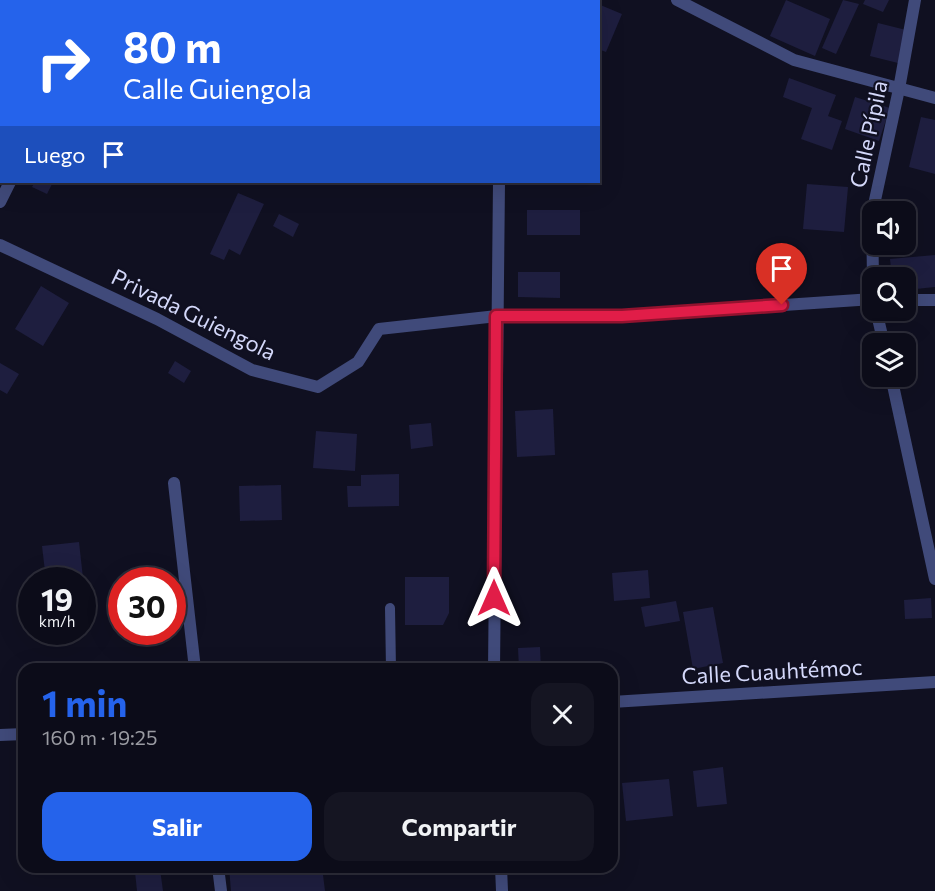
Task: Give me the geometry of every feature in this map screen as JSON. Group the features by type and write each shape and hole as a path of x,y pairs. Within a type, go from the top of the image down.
{"street":[{"path":"678,0 794,60 935,98"},
{"name":"Calle Pípila","path":"873,267 872,214 899,89 915,0"},
{"path":"0,202 10,183"},
{"path":"494,663 499,183"},
{"name":"Privada Guiengola","path":"0,245 157,319 252,370 318,387 358,362 379,329 496,316"},
{"path":"496,316 622,316 862,300"},
{"path":"916,300 935,300"},
{"path":"893,387 935,579"},
{"path":"174,483 194,663"},
{"name":"Calle Cuauhtémoc","path":"618,702 935,682"},
{"path":"0,735 18,734"},
{"path":"219,873 221,891"},
{"path":"501,873 502,891"}],"lane":[{"path":"390,608 391,663"}],"building":[{"path":"786,0 830,19 815,56 770,36"},
{"path":"843,0 859,4 836,54 822,48"},
{"path":"865,0 889,0 883,12 863,4"},
{"path":"600,5 622,14 606,52 600,50"},
{"path":"878,23 906,30 898,63 870,56"},
{"path":"789,78 836,95 828,116 842,121 832,150 801,139 812,108 783,97"},
{"path":"855,97 890,108 879,141 845,129"},
{"path":"921,117 935,120 935,174 909,167"},
{"path":"34,183 52,183 47,194 32,187"},
{"path":"807,184 848,187 844,232 803,229"},
{"path":"238,193 264,204 240,255 229,249 224,260 210,254"},
{"path":"527,210 580,210 580,235 527,235"},
{"path":"279,214 299,224 293,237 273,226"},
{"path":"935,255 935,287 916,289 916,267 891,267 890,259"},
{"path":"518,272 560,272 560,298 518,297"},
{"path":"41,286 69,303 43,346 15,329"},
{"path":"175,361 191,371 184,383 168,373"},
{"path":"0,363 19,374 7,394 0,390"},
{"path":"553,409 555,455 517,457 515,411"},
{"path":"431,423 433,446 411,449 409,425"},
{"path":"316,431 357,434 355,471 313,468"},
{"path":"399,474 399,506 348,507 347,486 361,486 361,475"},
{"path":"281,485 282,520 240,521 239,486"},
{"path":"79,542 82,567 44,567 42,546"},
{"path":"648,570 650,598 614,601 612,573"},
{"path":"405,577 449,577 449,613 443,625 405,625"},
{"path":"931,598 932,618 905,619 904,600"},
{"path":"676,601 680,621 645,627 641,607"},
{"path":"713,607 723,663 693,669 683,612"},
{"path":"540,647 541,663 519,663 518,648"},
{"path":"723,767 727,804 697,807 693,771"},
{"path":"669,779 673,816 626,821 622,783"},
{"path":"135,873 161,873 163,891 137,891"},
{"path":"230,873 323,873 325,891 231,891"}],"route":[{"path":"494,598 496,316 622,316 782,305"}]}
